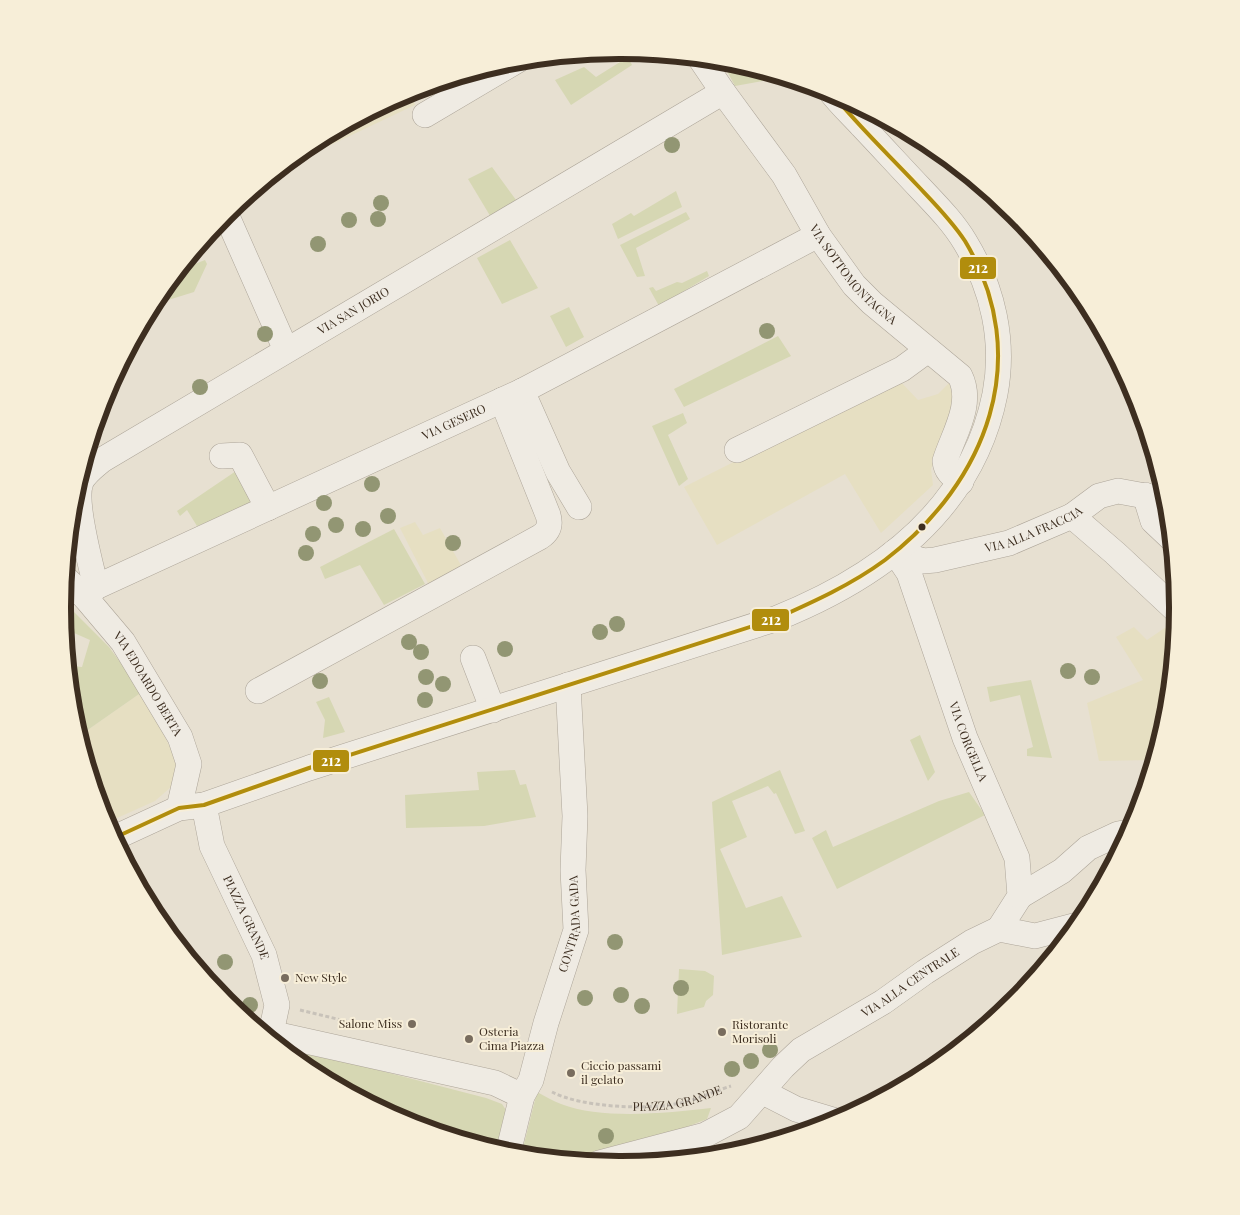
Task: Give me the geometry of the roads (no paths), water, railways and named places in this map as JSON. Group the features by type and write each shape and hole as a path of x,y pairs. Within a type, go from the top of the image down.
{"street":[{"name":"VIA SOTTOMONTAGNA","path":"705,65 784,175 818,235 854,285 872,303 954,371 963,383 965,395 962,414 945,461 946,468 950,474 961,482"},
{"path":"425,115 496,73"},
{"name":"VIA SAN JORIO","path":"88,472 102,460 723,92"},
{"path":"121,835 179,808 204,805 309,768 568,686 765,622 811,605 895,552 924,526 961,482 985,434 999,368 998,342 993,306 988,287 978,264 953,225 845,107"},
{"path":"229,222 286,350"},
{"name":"VIA GESERO","path":"90,592 512,395 818,235"},
{"path":"737,450 902,369 928,350"},
{"path":"512,395 579,507"},
{"path":"258,691 547,532 549,527 548,515 512,395"},
{"path":"222,456 240,455 268,508"},
{"name":"VIA ALLA FRACCIA","path":"895,552 923,561 935,560 1009,542 1072,516 1099,496 1118,491 1156,498"},
{"path":"1156,498 1153,521 1163,531"},
{"name":"VIA SAN JORIO","path":"80,510 90,592"},
{"path":"1072,516 1169,603"},
{"name":"VIA CORGELLA","path":"895,552 909,573 965,738 1017,858 1020,896"},
{"name":"VIA EDOARDO BERTA","path":"72,582 90,592 123,642 180,738 189,764 179,808"},
{"path":"473,658 493,710"},
{"name":"CONTRADA GADA","path":"510,1145 546,1023 576,930 573,870 575,816 568,686"},
{"path":"127,848 186,821 204,805"},
{"name":"PIAZZA GRANDE","path":"204,805 212,846 264,956 277,1004 268,1028"},
{"path":"1065,928 1035,936 999,929 1020,896 1062,871 1088,848 1119,834"},
{"name":"VIA ALLA CENTRALE","path":"763,1092 783,1067 801,1050 883,1002 972,942 999,929"},
{"name":"PIAZZA GRANDE","path":"275,1034 495,1083 527,1088"},
{"path":"626,1156 705,1135 739,1117 763,1092 796,1109 822,1117"}],"place":[{"name":"New Style","path":"285,978"},
{"name":"Salone Miss","path":"412,1024"},
{"name":"Ristorante Morisoli","path":"722,1032"},
{"name":"Osteria Cima Piazza","path":"469,1039"},
{"name":"Ciccio passami il gelato","path":"571,1073"}]}
